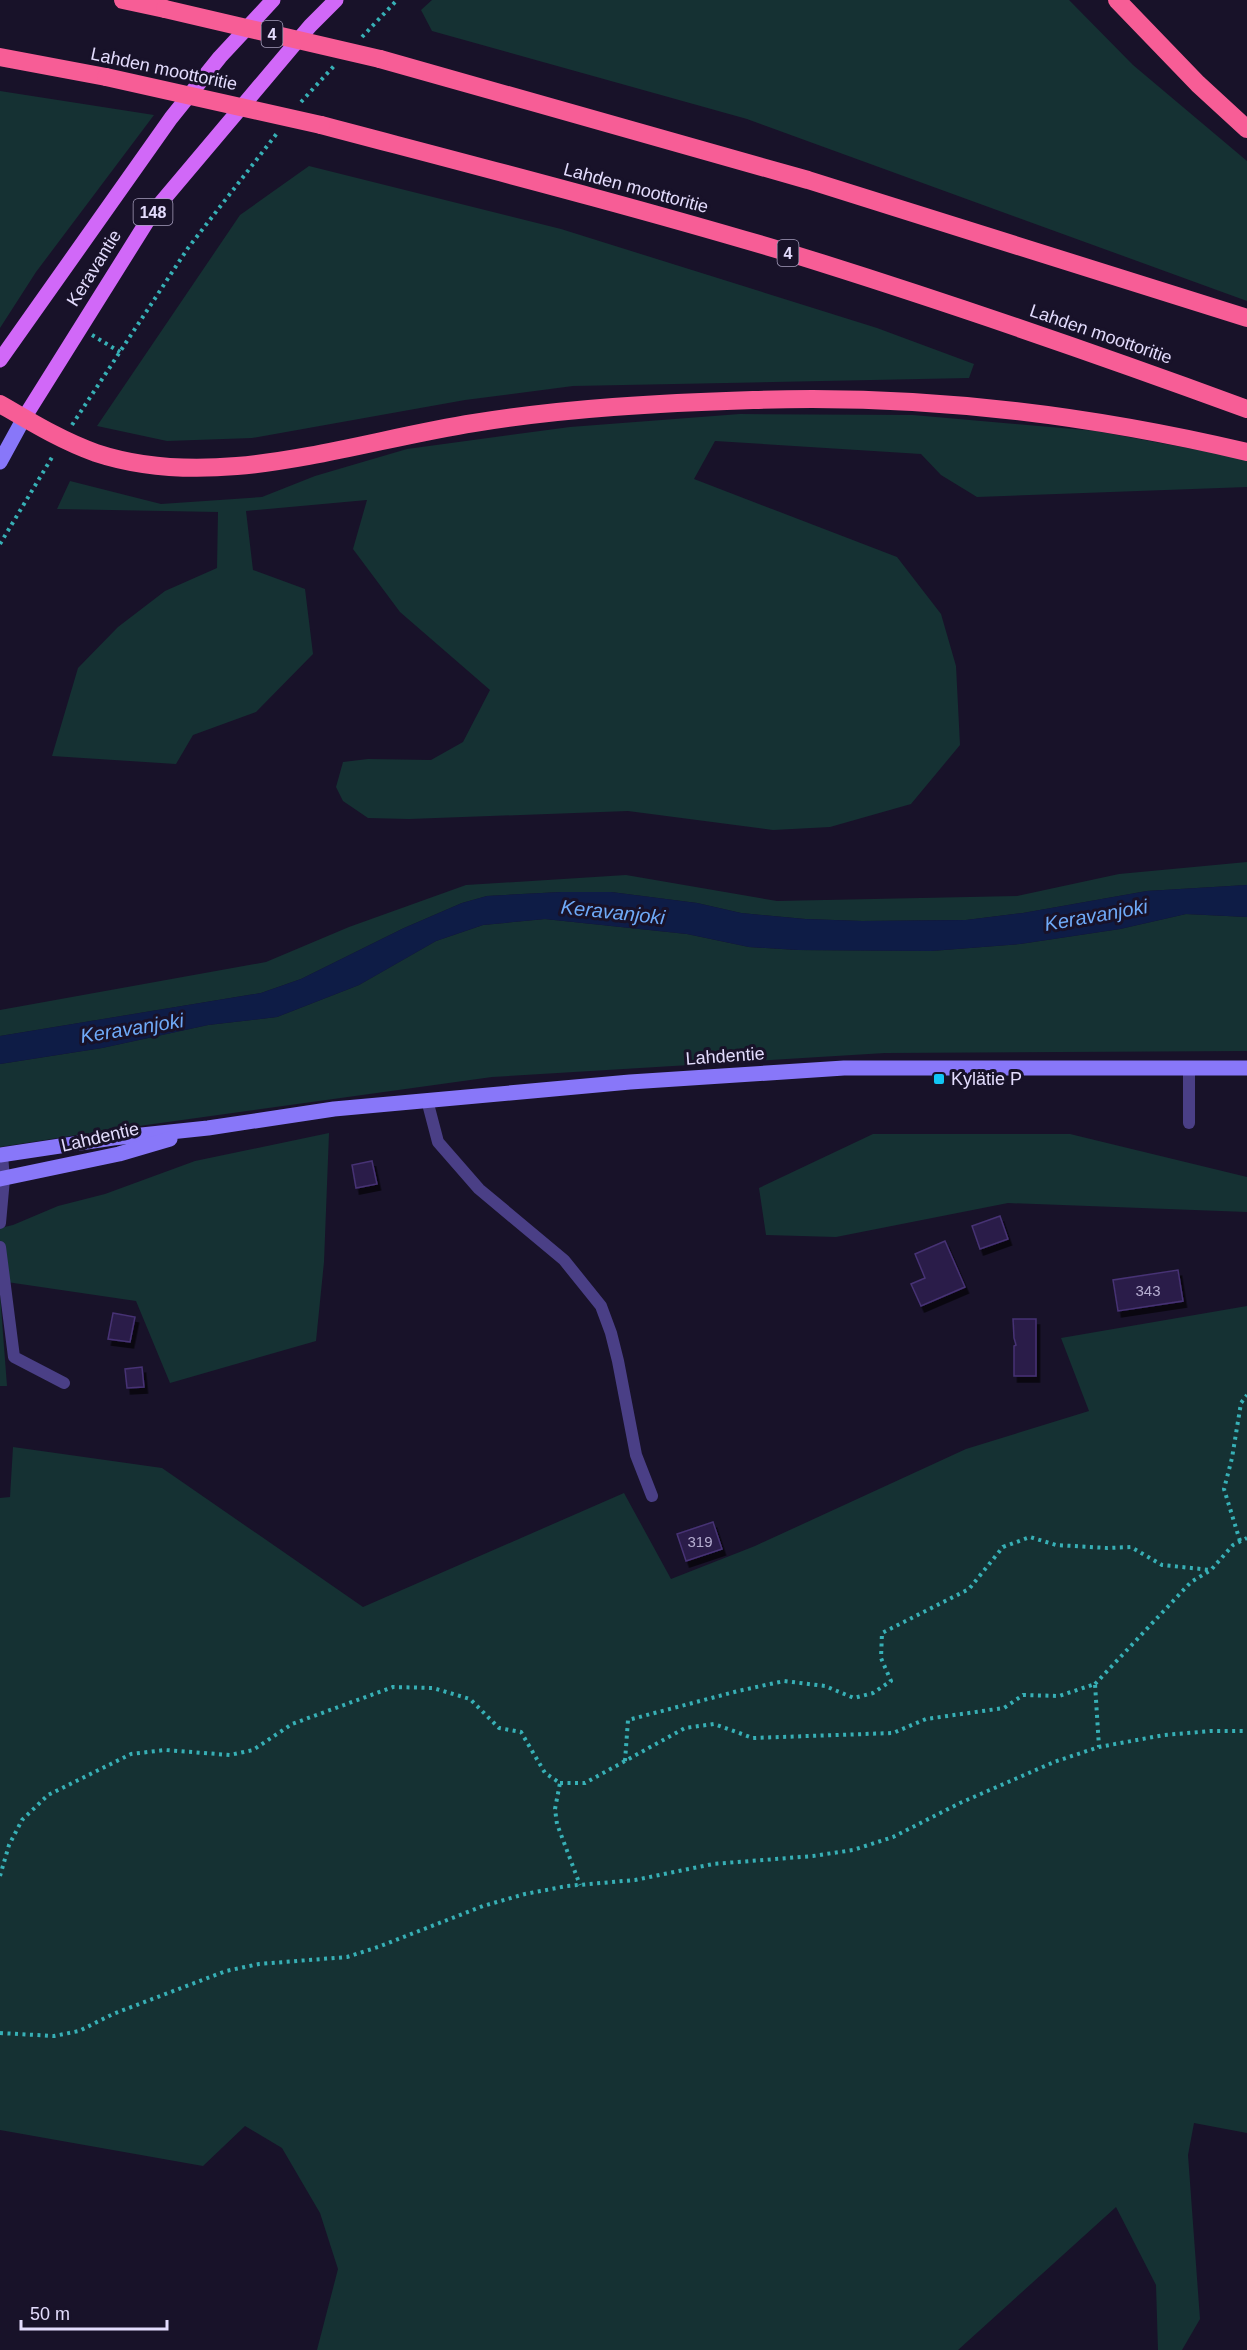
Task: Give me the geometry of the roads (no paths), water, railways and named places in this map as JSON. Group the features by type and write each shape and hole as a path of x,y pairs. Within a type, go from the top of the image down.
{"highway":[{"name":"4","path":"123,0 380,59 808,180 1247,318"},
{"path":"1117,0 1198,84 1247,129"},
{"name":"Lahden moottoritie","path":"0,57 106,77 321,125 650,213 787,253 1072,345 1247,409"},
{"path":"0,404 63,440 97,453 132,462 196,468 242,467 425,431 519,416 756,400 916,401 1106,423 1247,452"}],"main road":[{"name":"Keravantie","path":"0,360 171,118 220,57 273,0"},
{"name":"Keravantie","path":"0,462 24,418 153,212 310,27 336,0"},
{"name":"Lahdentie","path":"1,1155 334,1109 630,1082 844,1068 1247,1068"},
{"name":"Lahdentie","path":"2,1179 119,1154 208,1128"}],"lane":[{"path":"1189,1067 1189,1124"},
{"path":"427,1100 438,1142 479,1189 564,1260 601,1306 618,1361 636,1455 652,1496"},
{"path":"0,1223 1,1155"},
{"path":"0,1247 14,1357 64,1383"}],"water":[{"name":"Keravanjoki","path":"1247,885 1247,917 1186,914 1120,929 1020,944 931,951 798,950 749,947 687,934 545,919 483,925 436,941 359,985 277,1017 208,1025 102,1048 0,1064 0,1036 261,993 301,979 404,928 462,903 487,896 611,892 697,903 741,913 805,919 966,920 1023,913 1147,891"}],"place":[{"name":"Kylätie P","path":"939,1079"}]}
